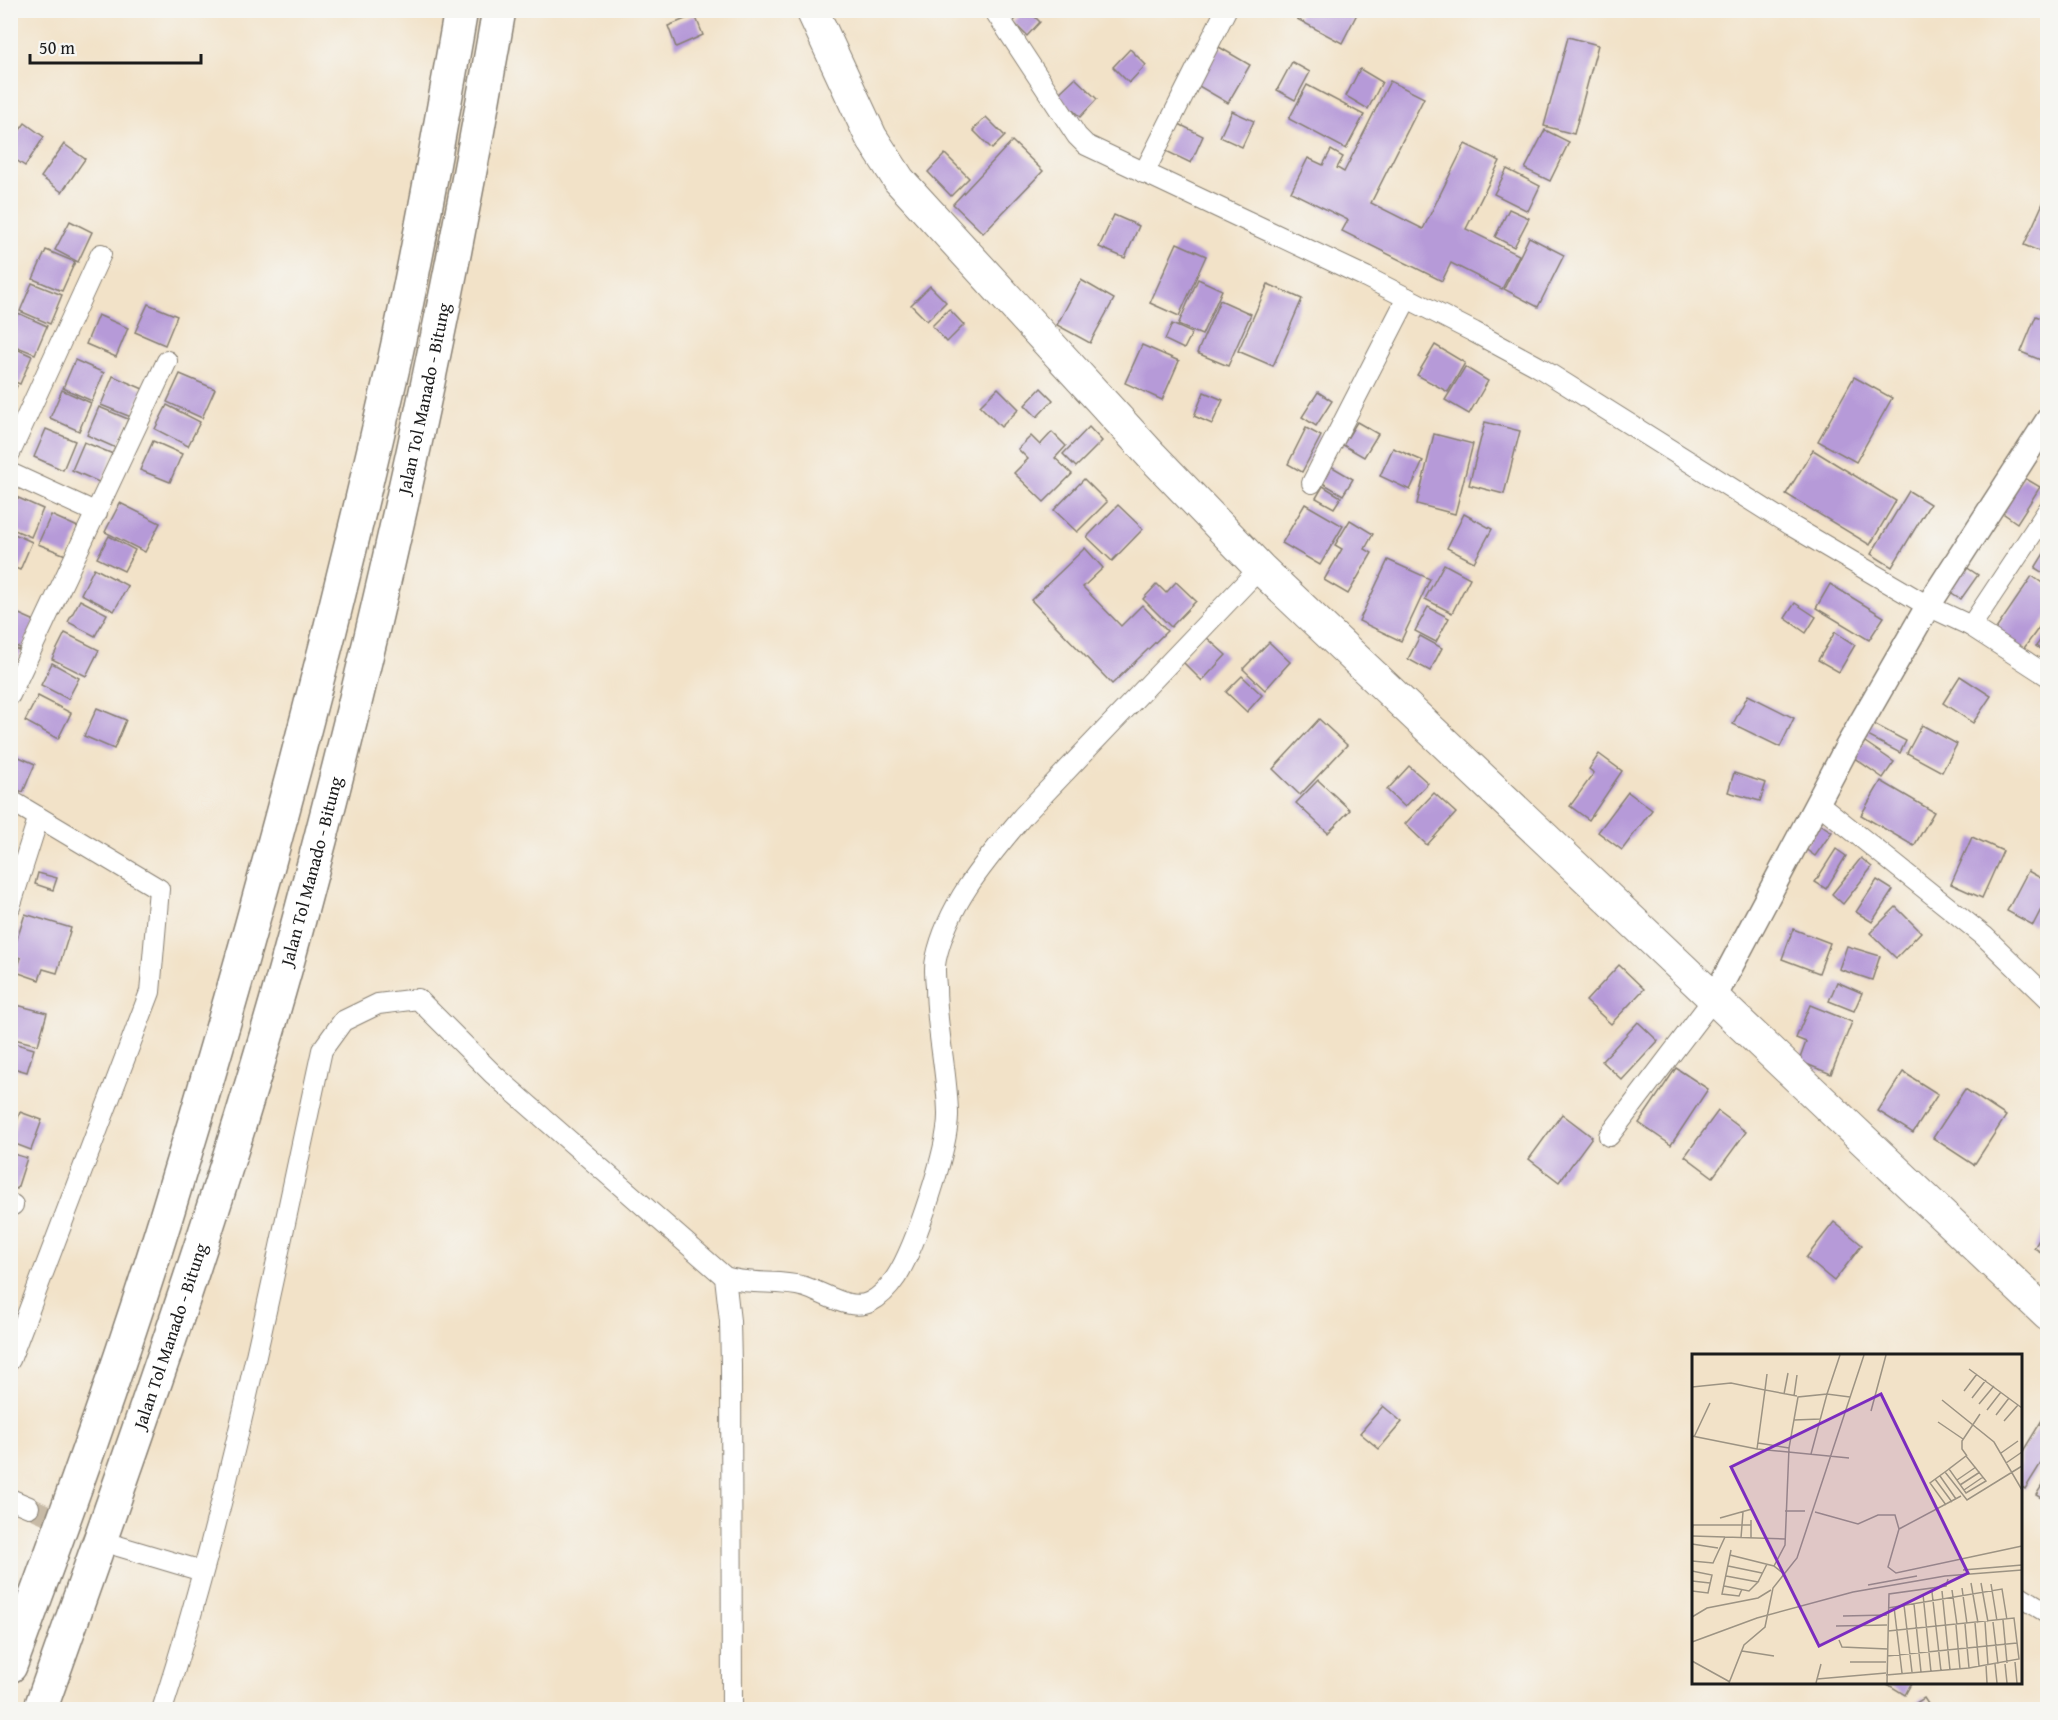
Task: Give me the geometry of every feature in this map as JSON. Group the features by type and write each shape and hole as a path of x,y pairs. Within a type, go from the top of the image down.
{"highway":[{"name":"Jalan Tol Manado - Bitung","path":"10,1666 74,1493 165,1220 253,916 346,567 394,362 461,10"},
{"name":"Jalan Tol Manado - Bitung","path":"40,1710 205,1236 297,928 385,577 467,190 499,10"},
{"path":"812,10 871,137 913,197 1151,455 1260,568 1415,718 2048,1315"}],"street":[{"path":"994,10 1077,136 1095,150 1407,298 1537,366 1790,525 1928,606 1971,626 2048,676"},
{"path":"1144,173 1226,10"},
{"path":"10,453 101,255"},
{"path":"1312,483 1407,298"},
{"path":"10,695 167,361"},
{"path":"1609,1136 1714,998 1818,803 1928,606 2048,420"},
{"path":"10,473 97,513"},
{"path":"1971,626 2048,510"},
{"path":"162,1710 202,1571 247,1395 322,1050 343,1021 378,1004 418,999 493,1074 724,1277 738,1281 787,1283 856,1305 870,1302 886,1290 896,1277 930,1194 945,1143 948,1113 936,1004 935,960 950,918 988,858 1023,816 1260,568"},
{"path":"10,800 159,890 150,992 10,1360"},
{"path":"1818,803 1984,936 2048,998"},
{"path":"10,907 14,879 38,819"},
{"path":"724,1277 730,1321 731,1365 732,1710"},
{"path":"10,1499 29,1507"},
{"path":"118,1546 202,1571"},
{"path":"2022,1597 2048,1613"}],"building":[{"path":"1024,10 1028,10 1040,22 1027,36 1013,22"},
{"path":"1302,10 1359,10 1342,43 1297,19"},
{"path":"695,15 703,35 676,47 668,26"},
{"path":"1568,37 1598,45 1574,134 1544,126"},
{"path":"1219,47 1250,65 1228,103 1197,85"},
{"path":"1130,49 1146,65 1129,83 1113,67"},
{"path":"1292,62 1310,72 1295,100 1277,90"},
{"path":"1360,69 1382,82 1368,109 1346,96"},
{"path":"1075,78 1097,99 1080,117 1057,95"},
{"path":"1390,81 1424,98 1371,203 1423,229 1465,144 1500,161 1466,229 1519,255 1502,289 1451,263 1442,281 1342,231 1348,220 1291,192 1308,158 1323,165 1331,150 1343,157 1337,168 1344,172"},
{"path":"1307,85 1364,115 1346,149 1289,119"},
{"path":"1232,111 1254,121 1242,147 1220,137"},
{"path":"986,117 1005,136 992,149 973,130"},
{"path":"25,123 44,137 25,166 10,156 10,144"},
{"path":"1179,124 1203,136 1191,163 1166,151"},
{"path":"1545,130 1569,142 1550,181 1525,169"},
{"path":"1012,141 1043,171 983,233 953,204"},
{"path":"64,144 85,159 62,192 41,177"},
{"path":"945,154 969,178 951,196 928,172"},
{"path":"1507,169 1540,186 1528,211 1494,194"},
{"path":"2044,201 2048,203 2048,255 2024,245"},
{"path":"1509,209 1529,218 1514,247 1495,237"},
{"path":"1114,215 1139,226 1125,258 1099,247"},
{"path":"70,221 92,232 78,262 55,250"},
{"path":"1529,237 1564,255 1538,307 1504,289"},
{"path":"1177,243 1206,256 1179,316 1150,303"},
{"path":"46,250 75,262 62,291 33,279"},
{"path":"1198,279 1222,290 1202,335 1178,325"},
{"path":"1081,280 1114,299 1090,343 1057,325"},
{"path":"32,283 62,295 50,324 20,311"},
{"path":"1268,284 1302,299 1273,366 1238,351"},
{"path":"930,286 946,302 927,321 911,305"},
{"path":"1220,300 1251,314 1228,366 1197,353"},
{"path":"148,304 177,316 165,345 135,332"},
{"path":"949,309 964,325 947,342 932,326"},
{"path":"18,313 47,326 35,354 10,344 10,331"},
{"path":"98,315 128,328 116,357 86,344"},
{"path":"2036,316 2048,321 2048,363 2021,352"},
{"path":"1172,324 1192,333 1184,349 1165,340"},
{"path":"1142,345 1179,361 1162,400 1125,383"},
{"path":"1435,345 1465,363 1448,392 1417,375"},
{"path":"10,346 32,356 20,384 10,380"},
{"path":"75,360 104,373 92,401 63,388"},
{"path":"1465,367 1488,381 1469,414 1445,400"},
{"path":"180,374 215,389 202,418 167,402"},
{"path":"113,376 143,389 131,417 101,405"},
{"path":"1854,377 1892,398 1856,462 1818,441"},
{"path":"10,383 17,386 10,401"},
{"path":"998,388 1019,409 1001,427 980,406"},
{"path":"1041,388 1053,400 1037,417 1025,405"},
{"path":"62,390 91,403 79,431 50,418"},
{"path":"1204,392 1223,400 1212,424 1194,416"},
{"path":"1318,392 1332,401 1316,426 1302,417"},
{"path":"167,405 200,422 188,446 155,429"},
{"path":"99,407 128,419 116,448 87,435"},
{"path":"1357,422 1378,434 1364,457 1343,445"},
{"path":"1485,422 1520,431 1504,494 1469,485"},
{"path":"1089,427 1102,441 1076,467 1063,454"},
{"path":"1306,428 1321,436 1302,472 1288,464"},
{"path":"46,429 75,441 63,470 34,457"},
{"path":"1052,432 1066,446 1055,458 1072,474 1044,502 1014,473 1028,459 1018,449 1031,436 1040,445"},
{"path":"1434,434 1473,444 1455,514 1417,504"},
{"path":"153,441 182,454 170,482 140,470"},
{"path":"84,442 113,454 101,483 72,470"},
{"path":"1393,448 1423,461 1410,490 1380,476"},
{"path":"1813,450 1896,501 1870,545 1786,494"},
{"path":"1329,465 1353,479 1343,495 1319,481"},
{"path":"2023,477 2040,487 2017,523 2000,511"},
{"path":"1084,479 1107,502 1077,532 1054,510"},
{"path":"1323,486 1341,497 1334,508 1316,498"},
{"path":"1909,491 1930,504 1892,567 1871,554"},
{"path":"14,496 43,509 31,537 10,528 10,504"},
{"path":"120,503 160,523 145,552 105,532"},
{"path":"1305,504 1343,526 1320,565 1282,543"},
{"path":"1118,505 1143,529 1112,561 1087,537"},
{"path":"1464,514 1492,529 1474,562 1447,548"},
{"path":"51,515 80,528 68,556 38,544"},
{"path":"1350,520 1373,534 1365,549 1372,553 1348,594 1324,580 1342,549 1335,545"},
{"path":"10,532 32,542 20,570 10,566"},
{"path":"109,536 135,550 124,571 97,558"},
{"path":"2048,547 2048,576 2035,568"},
{"path":"1085,548 1103,568 1083,587 1121,626 1142,605 1167,631 1112,684 1031,600"},
{"path":"1388,560 1430,579 1401,641 1359,621"},
{"path":"1444,564 1470,578 1452,613 1425,599"},
{"path":"1963,565 1978,575 1961,599 1946,589"},
{"path":"94,568 128,586 114,611 81,594"},
{"path":"2032,576 2048,587 2048,615 2022,651 1994,632"},
{"path":"1176,582 1196,601 1171,627 1143,599 1157,584 1166,593"},
{"path":"1830,584 1884,617 1869,640 1816,608"},
{"path":"80,600 107,614 95,636 68,622"},
{"path":"1795,603 1816,617 1806,633 1785,618"},
{"path":"1428,607 1449,618 1436,642 1415,631"},
{"path":"10,610 35,621 23,649 10,644"},
{"path":"2048,630 2048,655 2036,646"},
{"path":"1835,632 1855,645 1839,672 1818,660"},
{"path":"65,633 99,650 86,676 52,659"},
{"path":"1420,636 1442,648 1430,671 1408,659"},
{"path":"1206,637 1226,655 1202,681 1183,662"},
{"path":"1269,642 1290,662 1265,690 1243,669"},
{"path":"10,647 22,651 10,677"},
{"path":"52,663 79,678 68,699 41,685"},
{"path":"1242,676 1262,695 1247,712 1226,692"},
{"path":"1960,676 1991,696 1973,723 1943,703"},
{"path":"1748,695 1794,718 1780,747 1733,724"},
{"path":"38,696 71,713 58,739 25,721"},
{"path":"97,708 126,720 114,749 84,736"},
{"path":"1319,719 1347,745 1300,795 1273,769"},
{"path":"1870,722 1906,741 1900,753 1864,734"},
{"path":"1922,725 1957,744 1942,772 1907,753"},
{"path":"1865,742 1894,762 1883,778 1853,757"},
{"path":"10,753 35,764 23,792 10,787"},
{"path":"1599,754 1622,771 1589,820 1570,806 1594,773 1589,769"},
{"path":"1409,766 1428,783 1405,807 1387,790"},
{"path":"1734,773 1766,783 1760,801 1728,792"},
{"path":"1318,780 1350,810 1328,833 1296,803"},
{"path":"1881,781 1934,812 1914,846 1861,815"},
{"path":"1628,792 1652,810 1622,850 1598,832"},
{"path":"1434,793 1456,813 1427,845 1405,824"},
{"path":"1820,824 1832,832 1815,856 1804,848"},
{"path":"1972,837 2003,851 1982,898 1951,884"},
{"path":"1836,849 1846,856 1826,889 1815,882"},
{"path":"1861,858 1872,867 1843,904 1832,894"},
{"path":"2028,871 2048,882 2048,896 2033,925 2007,911"},
{"path":"38,873 57,878 53,890 35,884"},
{"path":"1877,880 1893,890 1872,922 1856,912"},
{"path":"1896,907 1921,932 1896,958 1870,933"},
{"path":"25,914 71,928 57,973 43,969 39,980 16,972 21,958 12,955"},
{"path":"1793,929 1830,943 1819,973 1782,959"},
{"path":"1847,946 1880,956 1872,980 1839,969"},
{"path":"1619,965 1644,989 1611,1024 1586,1001"},
{"path":"1837,982 1862,993 1854,1011 1829,1001"},
{"path":"13,1004 47,1013 38,1045 10,1038"},
{"path":"1810,1005 1852,1022 1831,1074 1799,1061 1806,1042 1796,1038"},
{"path":"1638,1022 1658,1041 1622,1080 1602,1061"},
{"path":"10,1042 34,1049 27,1072 10,1067"},
{"path":"1676,1068 1708,1089 1671,1145 1639,1123"},
{"path":"1903,1072 1938,1094 1913,1133 1878,1111"},
{"path":"1965,1089 2006,1116 1974,1165 1933,1138"},
{"path":"1718,1111 1746,1132 1713,1177 1685,1156"},
{"path":"20,1112 42,1120 31,1150 10,1142"},
{"path":"1562,1114 1592,1137 1559,1182 1529,1159"},
{"path":"10,1153 27,1158 17,1189 10,1187"},
{"path":"1834,1222 1862,1245 1834,1281 1806,1258"},
{"path":"2048,1225 2048,1256 2034,1248"},
{"path":"1383,1406 1402,1422 1379,1449 1360,1433"},
{"path":"2042,1420 2048,1423 2048,1452 2025,1489 2022,1487 2022,1453"},
{"path":"2048,1476 2048,1502 2036,1495"},
{"path":"1887,1684 1911,1684 1905,1695"},
{"path":"1924,1698 1932,1710 1905,1710"}],"tunnel":[{"path":"29,1507 109,1542"}]}
